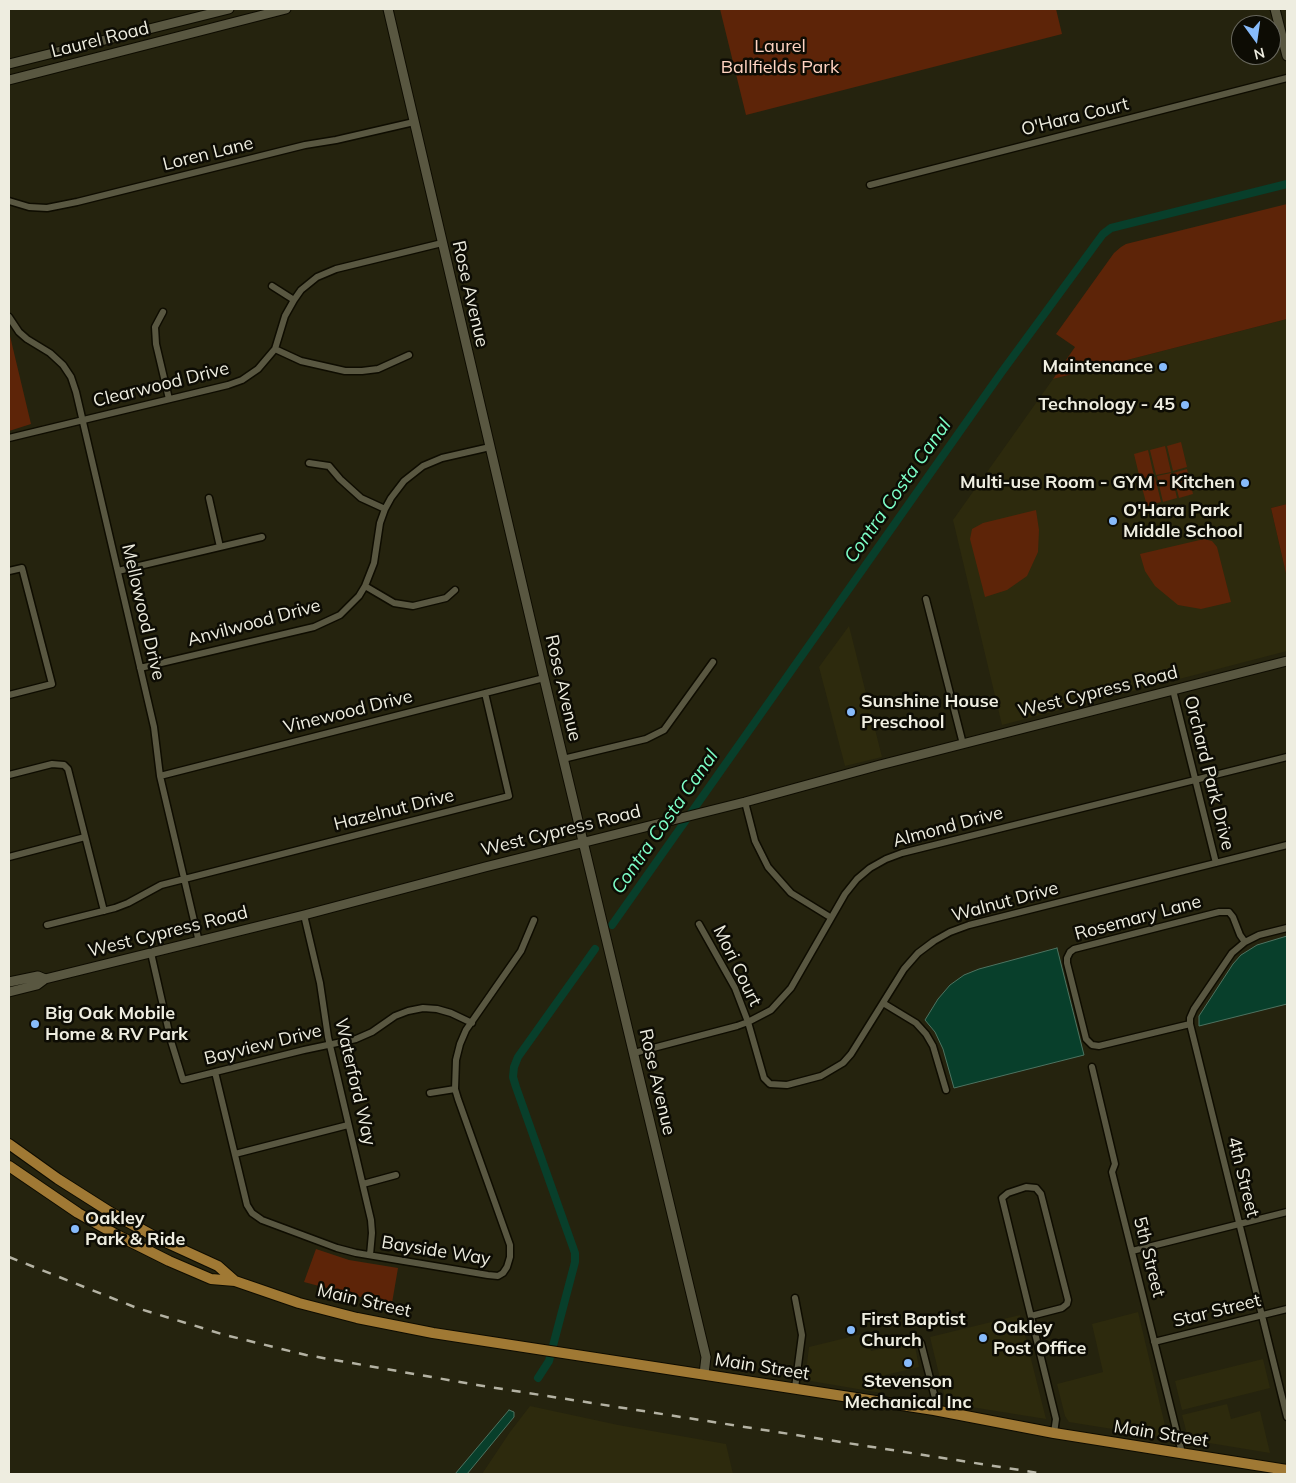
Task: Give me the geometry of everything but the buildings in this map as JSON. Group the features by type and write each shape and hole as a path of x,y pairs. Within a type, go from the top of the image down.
{"main road":[{"name":"Main Street","path":"9,1144 58,1179 110,1212 159,1239 218,1266 235,1281"},
{"name":"Main Street","path":"9,1166 78,1213 133,1243 211,1279 235,1281 300,1303 357,1318 433,1333 934,1410 1054,1433 1287,1470"}],"street":[{"name":"Laurel Road","path":"9,64 229,9"},
{"name":"Laurel Road","path":"9,80 286,9"},
{"name":"Rose Avenue","path":"388,9 563,759 706,1357 704,1374"},
{"path":"1275,9 1287,56"},
{"path":"78,63 78,52 93,48 106,40"},
{"name":"O'Hara Court","path":"870,185 1287,78"},
{"name":"Loren Lane","path":"9,200 29,207 47,208 305,146 414,122"},
{"name":"Clearwood Drive","path":"9,438 242,380 258,369 275,349 285,316 294,300 301,290 317,277 336,268 442,243"},
{"path":"272,286 294,300"},
{"path":"163,312 155,327 156,344 169,399"},
{"name":"Mellowood Drive","path":"9,317 11,325 27,339 50,353 63,365 71,377 83,420 154,727 160,776 199,942"},
{"path":"275,349 301,361 346,371 378,369 409,355"},
{"name":"Anvilwood Drive","path":"140,668 314,627 340,614 359,596 365,586 374,563 380,523 385,509 404,481 423,466 442,458 490,447"},
{"path":"309,463 329,466 340,479 362,498 385,509"},
{"path":"209,498 220,547"},
{"path":"118,571 262,537"},
{"path":"9,571 22,568 52,684 9,695"},
{"path":"365,586 394,603 413,606 446,598 455,590"},
{"path":"926,599 963,744"},
{"name":"West Cypress Road","path":"9,992 37,985 45,979 199,942 1287,661"},
{"path":"563,759 646,739 664,730 713,662"},
{"name":"Vinewood Drive","path":"160,776 544,678"},
{"name":"Orchard Park Drive","path":"1173,690 1216,863"},
{"name":"Hazelnut Drive","path":"184,879 509,796 485,693"},
{"name":"Almond Drive","path":"634,1053 748,1022 770,1010 791,988 830,917 845,894 856,880 870,868 886,859 902,853 1287,757"},
{"path":"9,775 52,764 64,766 68,769 104,911"},
{"path":"744,802 761,856 768,867 791,893 830,917"},
{"path":"9,857 85,837"},
{"name":"Walnut Drive","path":"748,1022 764,1078 770,1084 787,1085 821,1076 843,1063 851,1054 908,964 934,941 950,932 969,925 1287,845"},
{"path":"47,925 128,903 161,885 184,879"},
{"name":"Rosemary Lane","path":"1190,1024 1099,1046 1092,1045 1086,1039 1067,963 1070,952 1074,949 1219,912 1229,912 1233,917 1240,936 1245,942"},
{"name":"Waterford Way","path":"304,915 320,983 325,1022 371,1220 370,1255"},
{"name":"Bayside Way","path":"215,1072 247,1205 252,1213 262,1220 337,1248 488,1276 498,1276 507,1267 510,1257 510,1245 455,1089 456,1060 460,1044 472,1023 518,957 534,920"},
{"name":"Mori Court","path":"699,924 728,974 748,1022"},
{"path":"1190,1024 1190,1018 1194,1009 1232,953 1245,942 1259,935 1287,928"},
{"name":"Bayview Drive","path":"152,953 181,1079 184,1080 356,1039 372,1032 396,1016 423,1008 451,1013 472,1023"},
{"name":"West Cypress Road","path":"9,982 38,976 45,979"},
{"path":"883,1003 916,1023 926,1034 933,1046 946,1090"},
{"name":"4th Street","path":"1190,1024 1262,1315 1285,1396 1287,1418"},
{"name":"5th Street","path":"1092,1067 1115,1164 1112,1172 1182,1453"},
{"path":"430,1094 455,1089"},
{"path":"235,1154 348,1125"},
{"path":"363,1184 396,1175"},
{"path":"1031,1316 1062,1308 1067,1304 1068,1300 1040,1194 1036,1188 1026,1186 1008,1193 1002,1198 1056,1419 1054,1433"},
{"path":"1132,1251 1287,1212"},
{"path":"795,1388 802,1335 796,1298"},
{"name":"Star Street","path":"1154,1342 1287,1309"},
{"path":"921,1343 935,1398 934,1410"}],"shaded area":[{"name":"O'Hara Park Middle School","path":"1287,319 1287,504 1271,508 1287,578 1287,651 1002,725 953,520 1053,379"},
{"name":"Sunshine House Preschool","path":"849,626 882,757 845,766 819,667"},
{"path":"1287,936 1287,1004 1199,1026 1199,1016 1241,955 1257,945"},
{"path":"1057,948 1084,1055 954,1088 943,1049 935,1032 925,1020 938,999 950,985 964,975 979,969"},
{"path":"1138,1312 1168,1438 1069,1422 1065,1416 1057,1384 1103,1372 1092,1324"},
{"path":"1020,1315 1046,1419 946,1403 930,1337"},
{"path":"866,1333 871,1351 914,1341 919,1367 877,1377 881,1393 805,1380 809,1347"},
{"path":"1263,1359 1270,1388 1182,1410 1175,1381"},
{"path":"1227,1404 1231,1419 1260,1411 1270,1453 1188,1438 1182,1415"},
{"path":"530,1406 618,1425 726,1444 733,1474 482,1474"},
{"path":"509,1410 514,1412 514,1417 467,1474 455,1474"}],"green space":[{"name":"Laurel Ballfields Park","path":"720,9 1056,9 1062,34 746,115"},
{"path":"1287,204 1287,319 1053,379 1075,347 1056,334 1114,253 1121,247 1126,244"},
{"path":"9,337 31,424 9,431"},
{"path":"1181,442 1187,467 1173,471 1167,446"},
{"path":"1165,446 1171,472 1156,475 1150,450"},
{"path":"1148,450 1154,476 1140,479 1134,454"},
{"path":"1187,469 1193,494 1179,498 1173,473"},
{"path":"1171,473 1177,498 1163,502 1157,476"},
{"path":"1155,477 1161,502 1147,506 1140,480"},
{"path":"1287,504 1287,578 1271,508"},
{"path":"1036,510 1039,530 1038,552 1027,576 1007,590 985,597 970,539 972,529 983,523"},
{"path":"1204,539 1212,541 1217,547 1231,602 1201,609 1178,605 1155,586 1145,571 1140,554"},
{"path":"316,1249 349,1260 398,1268 392,1303 364,1298 304,1282"}],"waterway":[{"name":"Contra Costa Canal","path":"612,925 1001,373 1103,234 1111,228 1287,184"},
{"name":"Contra Costa Canal","path":"538,1378 549,1361 575,1262 575,1253 516,1087 513,1077 514,1067 518,1057 595,949"}],"railway":[{"path":"9,1257 137,1308 225,1335 306,1355 477,1385 1045,1474"}],"place":[{"name":"Maintenance","path":"1163,367"},
{"name":"Technology - 45","path":"1185,405"},
{"name":"Multi-use Room - GYM - Kitchen","path":"1245,483"},
{"name":"O'Hara Park Middle School","path":"1113,521"},
{"name":"Sunshine House Preschool","path":"851,712"},
{"name":"Big Oak Mobile Home & RV Park","path":"35,1024"},
{"name":"Oakley Park & Ride","path":"75,1229"},
{"name":"First Baptist Church","path":"851,1330"},
{"name":"Oakley Post Office","path":"983,1338"},
{"name":"Stevenson Mechanical Inc","path":"908,1363"}]}
